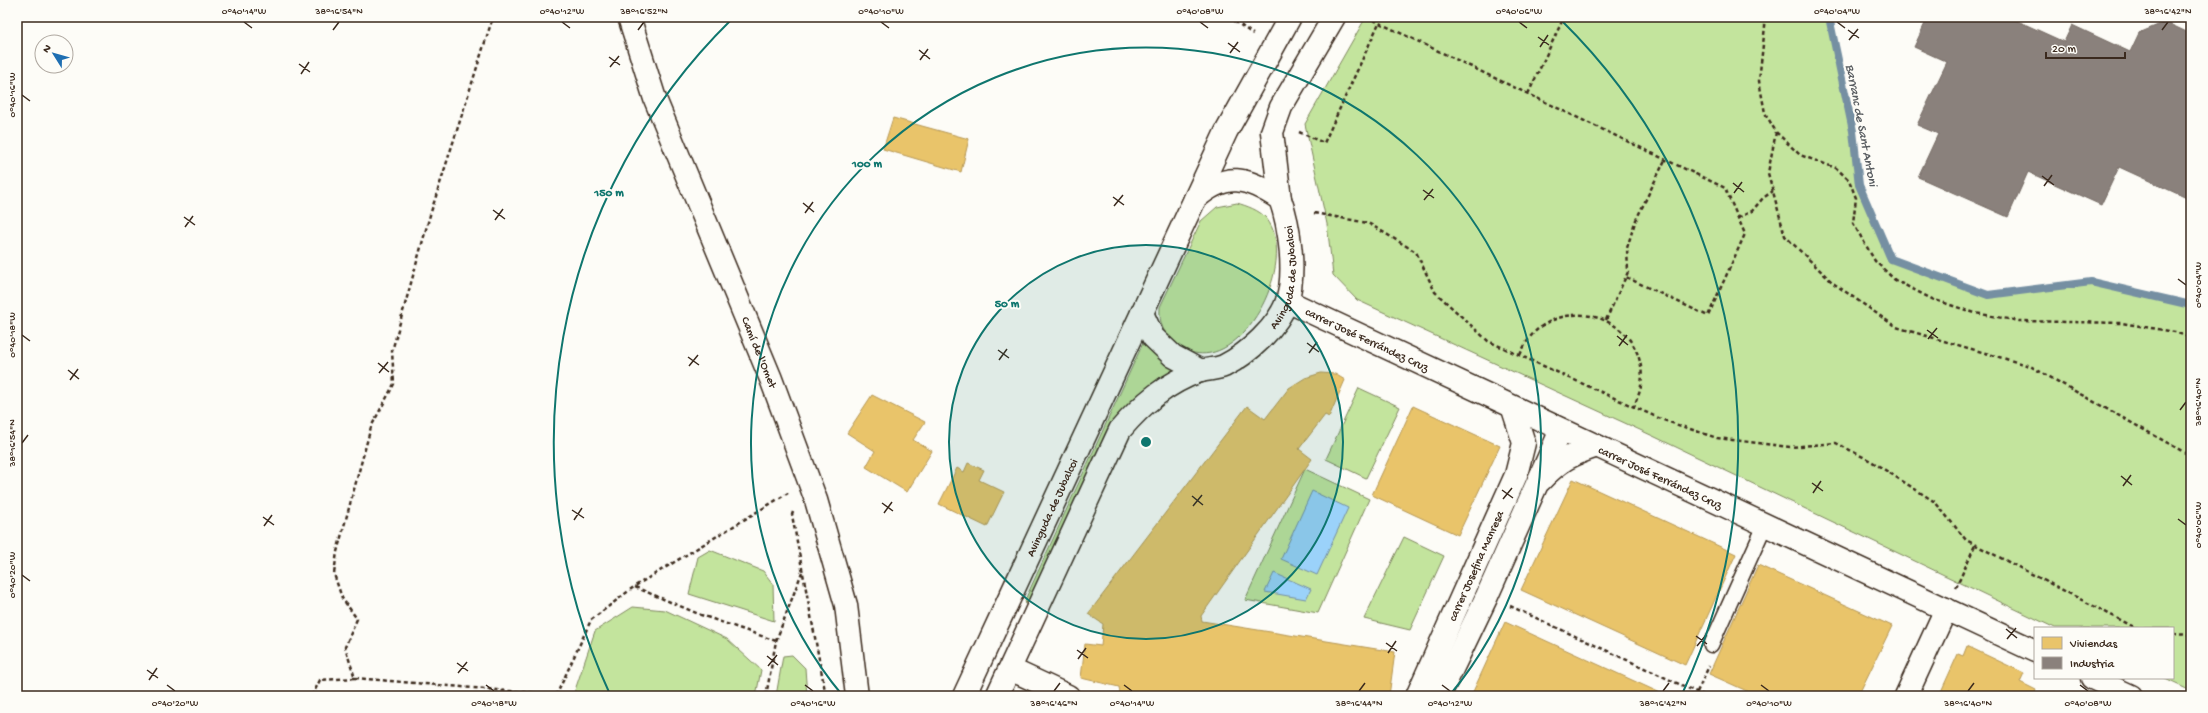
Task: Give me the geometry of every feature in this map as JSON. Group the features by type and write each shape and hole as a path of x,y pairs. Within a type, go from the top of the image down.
{"street":[{"name":"Camí de l'Omet","path":"629,17 655,99 768,372 809,480 846,605 857,696"},
{"path":"1195,199 1226,132 1290,17"},
{"path":"1280,199 1272,132 1281,107 1334,17"},
{"name":"Avinguda de Jubalcoi","path":"964,696 1195,199 1209,186 1226,180 1242,180 1254,184 1280,199 1287,229 1291,269 1287,301 1266,334 1239,356 1223,366 1201,371 1169,385 1139,408 1120,430 1010,669 1001,695"},
{"name":"carrer José Ferrández Cruz","path":"1287,301 1513,409 1597,446 1765,525 1949,602 2034,650"},
{"path":"1142,313 1153,337 1173,356 1201,371"},
{"name":"carrer Josefina Manresa","path":"1417,696 1516,475 1524,443 1513,409"},
{"name":"carrer Josefina Manresa","path":"1439,696 1561,430"},
{"path":"1536,485 1554,467 1572,454 1597,446"},
{"path":"1906,696 1949,602"},
{"path":"1010,669 1068,696"},
{"path":"2094,679 2131,696"}],"lane":[{"path":"1710,645 1765,525"}],"path":[{"path":"355,678 345,647 357,619 342,598 334,574 338,552 370,427 394,384 392,351 430,215 493,17"},
{"path":"1229,17 1273,46"},
{"path":"1367,17 1725,188 1745,234 1708,316 1626,277"},
{"path":"1528,94 1564,17"},
{"path":"1766,17 1759,80 1765,113 1776,132 1800,155 1836,168 1849,180 1856,198 1853,223 1875,261 1895,280 1932,299 1975,313 2018,321 2122,323 2175,332 2191,338"},
{"path":"1296,131 1324,143 1379,23"},
{"path":"1776,132 1768,173 1785,236 1833,283 1896,327 2030,366 2191,456"},
{"path":"1606,320 1628,272 1627,248 1635,222 1665,160"},
{"path":"1738,218 1752,211 1763,198 1773,191"},
{"path":"1314,212 1368,223 1416,252 1435,292 1488,341 1663,420 1717,438 1790,447 1836,443 1871,461 1935,502 1966,540 2134,627"},
{"path":"1520,355 1528,339 1540,327 1557,317 1580,314 1606,320 1621,330 1635,350 1641,368 1641,387 1634,406"},
{"path":"312,696 320,680 355,678 556,696 591,620 634,586 809,480"},
{"path":"809,480 792,515 826,696"},
{"path":"1949,602 1975,545"},
{"path":"766,696 776,641 803,570"},
{"path":"634,586 701,615 776,641"},
{"path":"1504,603 1705,696"},
{"path":"2174,634 2191,635"}],"green space":[{"path":"1366,17 1829,17 1853,131 1859,185 1891,259 1988,295 2091,282 2191,305 2191,691 2165,679 2174,679 2174,627 2053,627 1653,436 1357,300 1333,275 1327,224 1305,124"},
{"path":"1237,203 1253,209 1266,218 1275,238 1276,263 1269,289 1257,315 1240,336 1220,350 1198,354 1176,344 1168,336 1161,323 1160,307 1201,221 1217,207"},
{"path":"1144,341 1163,362 1176,370 1159,378 1127,406 1109,435 1030,602 1026,605 1025,600"},
{"path":"1359,388 1400,407 1366,478 1326,459"},
{"path":"1305,469 1369,499 1318,613 1245,600"},
{"path":"1404,537 1444,556 1410,630 1364,619"},
{"path":"710,550 763,571 773,584 774,621 689,594 698,557"},
{"path":"633,607 665,610 727,639 761,670 756,696 573,696 595,631"},
{"path":"792,655 805,668 807,696 776,696 783,656"}],"water":[{"path":"1312,491 1348,508 1317,575 1281,559"},
{"path":"1274,573 1311,589 1306,599 1265,592"}],"building: Viviendas":[{"path":"893,118 969,139 961,172 883,149"},
{"path":"1321,373 1335,374 1345,380 1329,417 1325,415 1299,449 1312,459 1201,616 1202,621 1395,652 1389,696 1134,696 1120,694 1119,687 1081,678 1085,644 1101,646 1103,624 1088,614 1247,406 1265,419 1289,388 1305,378"},
{"path":"872,395 925,422 913,440 932,451 907,492 866,467 875,451 847,433"},
{"path":"1413,406 1500,446 1458,535 1372,495"},
{"path":"968,463 984,470 979,480 1004,492 987,527 939,504 957,468 964,472"},
{"path":"1573,479 1736,554 1685,665 1521,590"},
{"path":"1758,565 1892,626 1858,696 1758,696 1709,674"},
{"path":"1505,622 1667,696 1471,696"},
{"path":"1967,646 2024,673 2020,682 2036,690 2034,696 1939,696 1958,654 1963,656"},
{"path":"2055,692 2064,696 2053,696"}],"building: Industria":[{"path":"1928,17 2009,17 2064,42 2072,25 2130,52 2139,33 2165,22 2191,34 2191,200 2119,167 2101,205 2028,172 2008,217 1918,177 1938,134 1917,125 1947,62 1914,47"}],"waterway":[{"name":"Barranc de Sant Antoni","path":"1829,17 1853,131 1859,185 1891,259 1988,295 2091,282 2191,305"}]}
